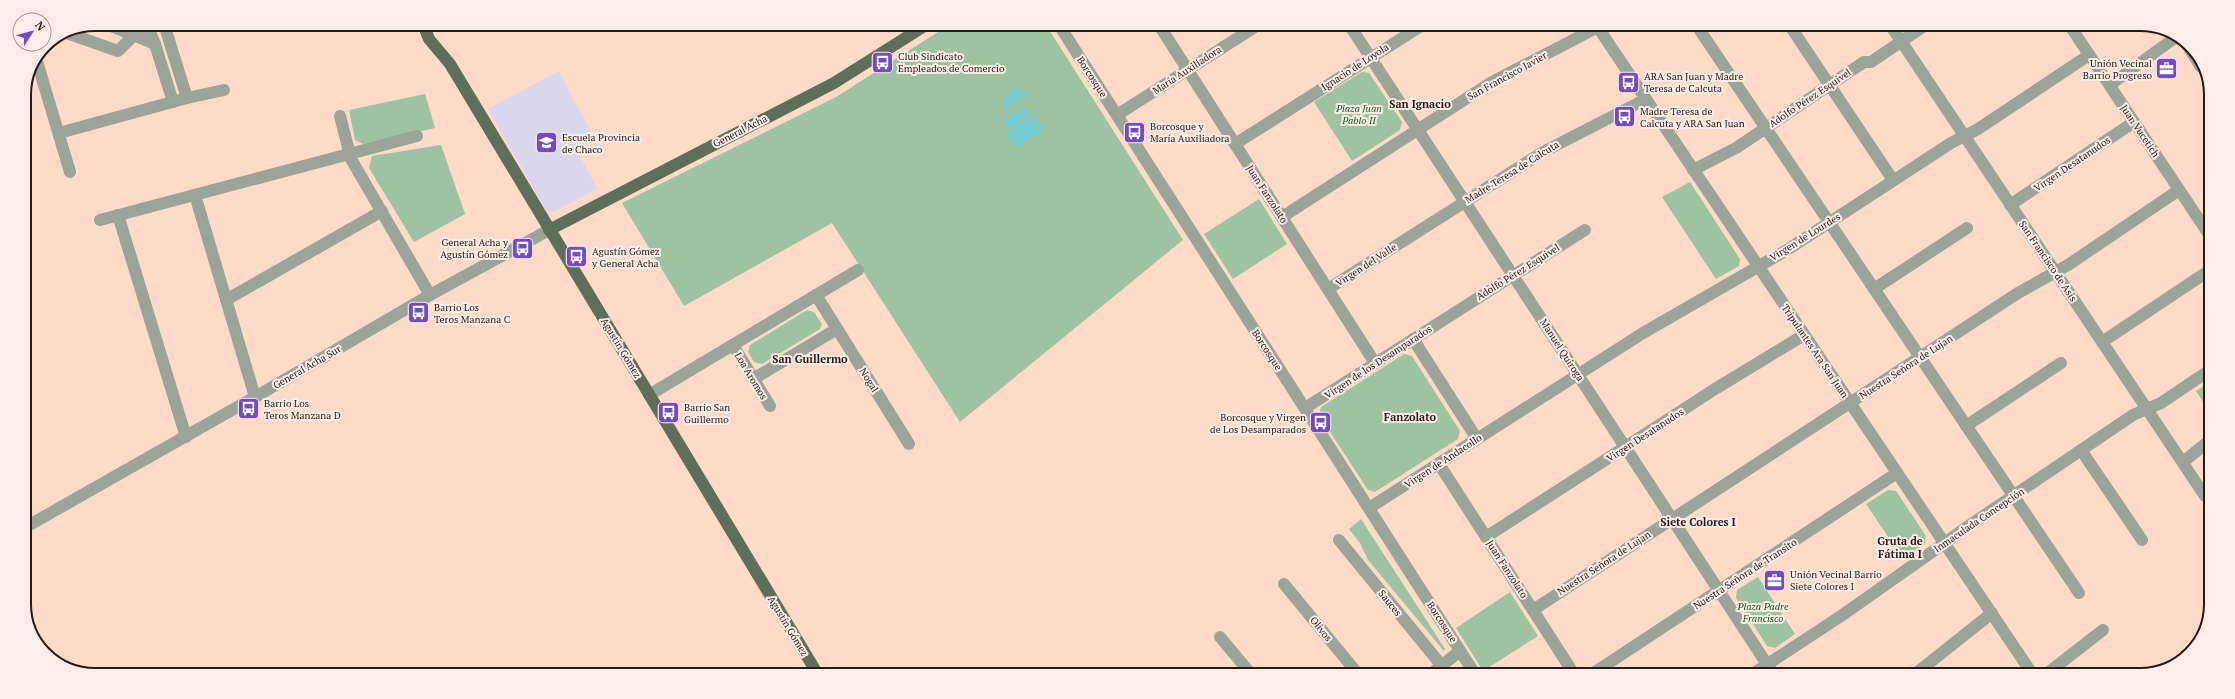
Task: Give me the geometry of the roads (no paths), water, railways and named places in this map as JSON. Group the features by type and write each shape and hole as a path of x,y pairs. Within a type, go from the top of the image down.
{"main road":[{"name":"Agustín Gómez","path":"426,31 430,39 450,64 814,668"},
{"name":"General Acha","path":"549,230 834,83 916,31"}],"street":[{"path":"124,31 155,44"},
{"path":"73,35 118,51 138,31"},
{"path":"149,31 155,44 173,102"},
{"path":"166,31 187,98"},
{"name":"Borcosque","path":"1063,31 1471,668"},
{"name":"Juan Fanzolato","path":"1163,31 1375,363"},
{"name":"María Auxiliadora","path":"1117,115 1249,31"},
{"name":"Manuel Quiroga","path":"1353,31 1770,668"},
{"name":"Ignacio de Loyola","path":"1235,144 1413,31"},
{"name":"San Francisco Javier","path":"1282,217 1356,168 1492,82 1589,31"},
{"name":"Tripulantes Ara San Juan","path":"1601,31 1758,267 2028,668"},
{"path":"1700,31 2079,594"},
{"path":"1793,31 1893,180"},
{"name":"San Francisco de Asis","path":"1893,31 2204,493"},
{"name":"Adolfo Pérez Esquivel","path":"1693,170 1736,148 1864,62 1871,62 1917,31"},
{"name":"Juan Vucetich","path":"2073,31 2179,190 2204,220"},
{"path":"2110,85 2172,40"},
{"name":"Virgen de Lourdes","path":"1516,414 1643,333 1758,267 2089,55"},
{"path":"38,66 70,172"},
{"path":"59,133 187,98 224,90"},
{"name":"Madre Teresa de Calcuta","path":"1404,240 1543,152 1646,99"},
{"path":"340,116 350,153 430,295"},
{"name":"Virgen Desatanudos","path":"2010,205 2134,122"},
{"path":"100,220 417,136"},
{"name":"Nuestra Señora de Lujan","path":"1533,610 2018,293 2055,272 2179,190"},
{"path":"195,195 255,397"},
{"path":"226,300 382,211"},
{"path":"118,215 186,437"},
{"path":"1874,289 1967,228"},
{"name":"General Acha Sur","path":"31,524 186,437 430,295 549,230"},
{"name":"Adolfo Pérez Esquivel","path":"1452,315 1585,230"},
{"name":"Virgen del Valle","path":"1328,289 1404,240"},
{"path":"649,395 858,270"},
{"path":"2102,342 2204,274"},
{"name":"Nogal","path":"816,295 909,444"},
{"name":"Virgen de los Desamparados","path":"1305,408 1452,315"},
{"path":"753,379 837,329"},
{"name":"Virgen Desatanudos","path":"1486,537 1715,389 1804,335"},
{"path":"1413,339 1477,439"},
{"name":"Loa Aromos","path":"733,345 770,406"},
{"path":"1966,426 2061,363"},
{"name":"Inmaculada Concepción","path":"1761,668 1841,616 1944,543 2133,415 2161,403 2204,374"},
{"name":"Virgen de Andacollo","path":"1369,508 1516,414"},
{"path":"2183,462 2204,445"},
{"path":"2081,450 2142,540"},
{"name":"Juan Fanzolato","path":"1439,464 1570,668"},
{"name":"Nuestra Señora de Transito","path":"1601,668 1897,473"},
{"name":"Sauces","path":"1339,540 1442,666"},
{"name":"Olivos","path":"1284,584 1353,668"},
{"path":"1923,668 1992,614"},
{"path":"2054,668 2103,630"},
{"path":"1220,637 1246,668"},
{"path":"1440,668 1460,651"}],"water":[{"path":"1017,89 1026,95 1003,111 1003,99 1010,91"},
{"path":"1025,107 1030,116 1013,128 1011,126 1008,128 1003,122"},
{"path":"1034,116 1043,130 1017,148 1007,134"}],"place":[{"name":"Club Sindicato Empleados de Comercio","path":"883,62"},
{"name":"Unión Vecinal Barrio Progreso","path":"2167,69"},
{"name":"ARA San Juan y Madre Teresa de Calcuta","path":"1628,82"},
{"name":"Madre Teresa de Calcuta y ARA San Juan","path":"1624,117"},
{"name":"Borcosque y María Auxiliadora","path":"1135,132"},
{"name":"Escuela Provincia de Chaco","path":"546,143"},
{"name":"General Acha y Agustín Gómez","path":"523,248"},
{"name":"Agustín Gómez y General Acha","path":"576,257"},
{"name":"Barrio Los Teros Manzana C","path":"419,313"},
{"name":"Barrio Los Teros Manzana D","path":"248,409"},
{"name":"Barrio San Guillermo","path":"669,413"},
{"name":"Borcosque y Virgen de Los Desamparados","path":"1321,423"},
{"name":"Unión Vecinal Barrio Siete Colores I","path":"1775,580"}],"district":[{"name":"San Ignacio","path":"1420,104"},
{"name":"San Guillermo","path":"810,359"},
{"name":"Fanzolato","path":"1410,417"},
{"name":"Siete Colores I","path":"1698,522"},
{"name":"Gruta de Fátima I","path":"1900,547"}],"park label":[{"name":"Plaza Juan Pablo II","path":"1359,114"},
{"name":"Plaza Padre Francisco","path":"1763,612"}]}
